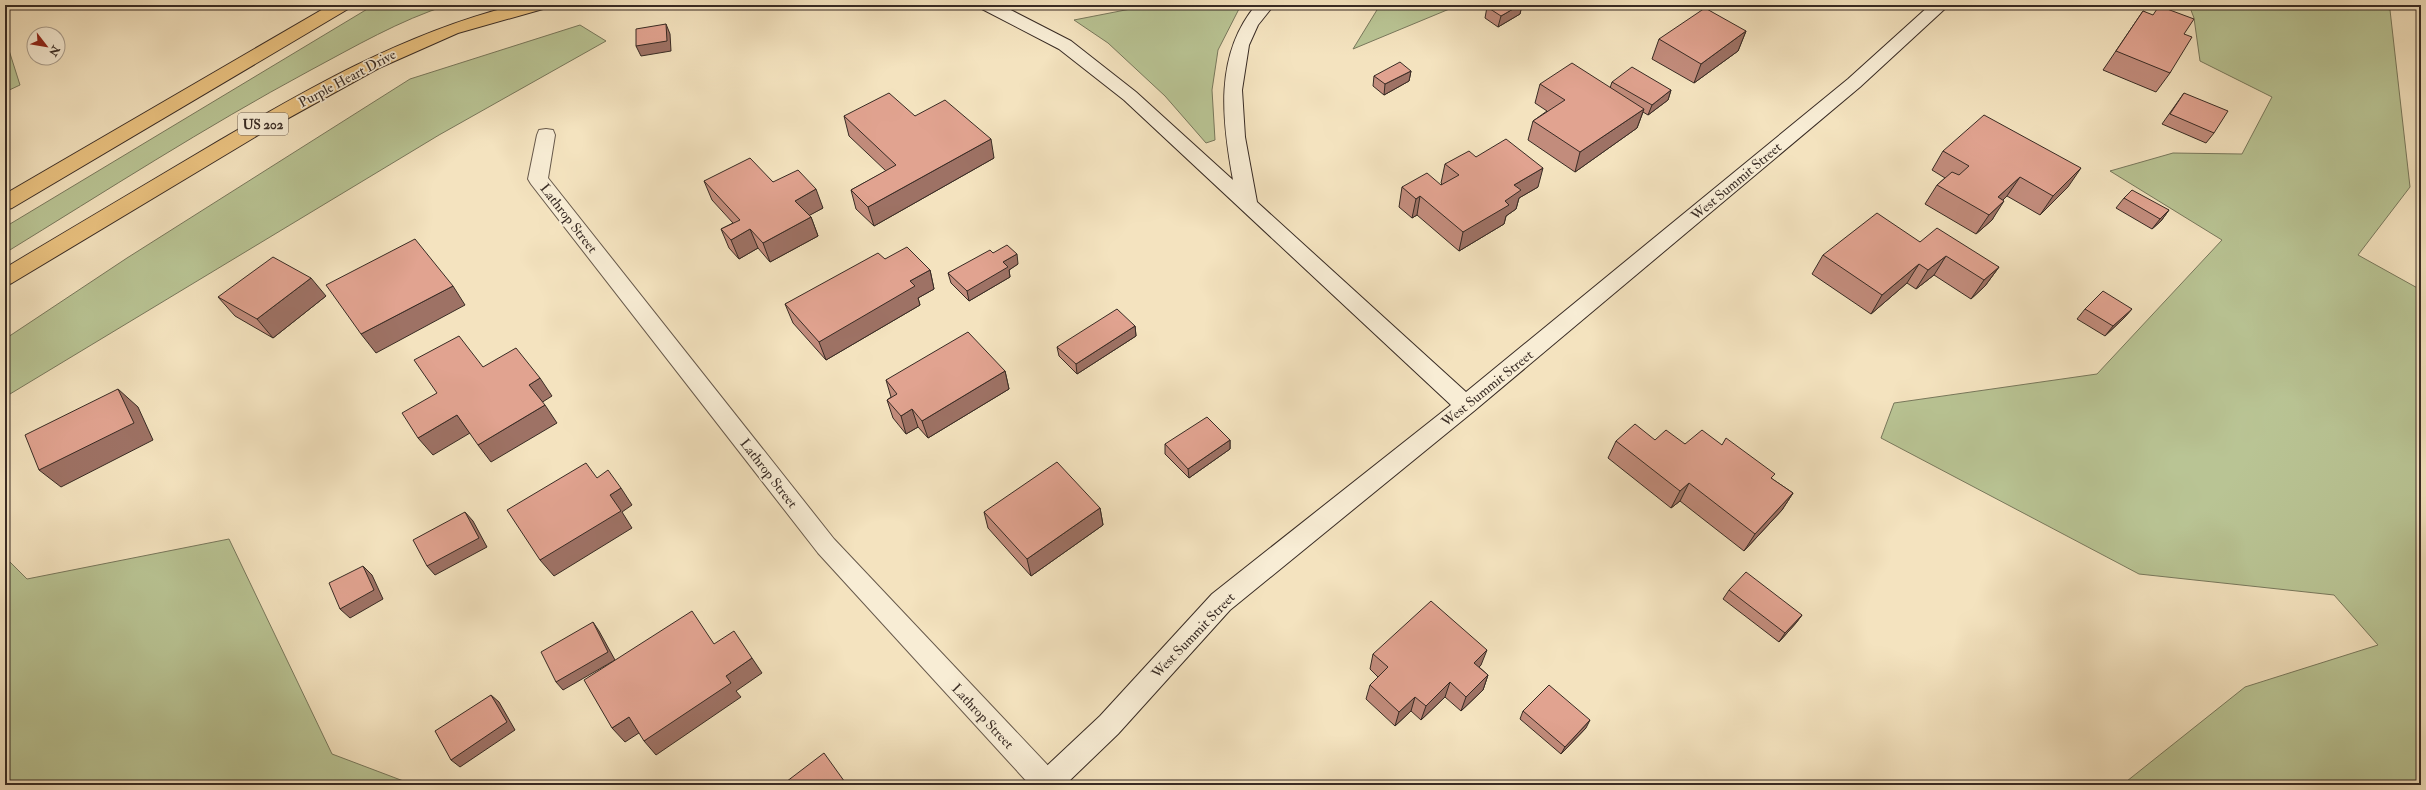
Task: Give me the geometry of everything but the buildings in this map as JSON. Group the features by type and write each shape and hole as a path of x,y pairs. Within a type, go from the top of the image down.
{"main road":[{"path":"5,202 342,5"},
{"name":"Purple Heart Drive","path":"5,278 261,124 360,68 446,30 492,15 536,5"}],"street":[{"path":"988,5 1052,38 1088,62 1145,109 1466,406"},
{"path":"1248,204 1235,142 1232,113 1234,82 1239,52 1250,25 1265,5"},
{"name":"West Summit Street","path":"1047,785 1109,725 1221,602 1466,406 1854,83 1940,5"},
{"name":"Lathrop Street","path":"546,135 538,180 826,546 1047,785"}],"green space":[{"path":"374,5 448,5 395,26 270,92 5,253 5,227"},
{"path":"1151,5 1241,5 1218,50 1212,90 1215,140 1206,143 1165,96 1108,43 1074,20"},
{"path":"1380,5 1459,5 1353,49"},
{"path":"2189,5 2372,5 2390,10 2410,187 2358,255 2421,290 2421,785 2122,785 2245,687 2378,645 2334,595 2139,574 1881,438 1894,403 2097,374 2222,240 2110,171 2173,153 2242,154 2272,97 2200,61 2194,18"},
{"path":"580,25 606,41 439,135 5,397 5,339 127,258 410,79"},
{"path":"7,44 20,85 5,92 5,45"},
{"path":"229,539 332,754 414,785 5,785 5,557 27,579"}]}
